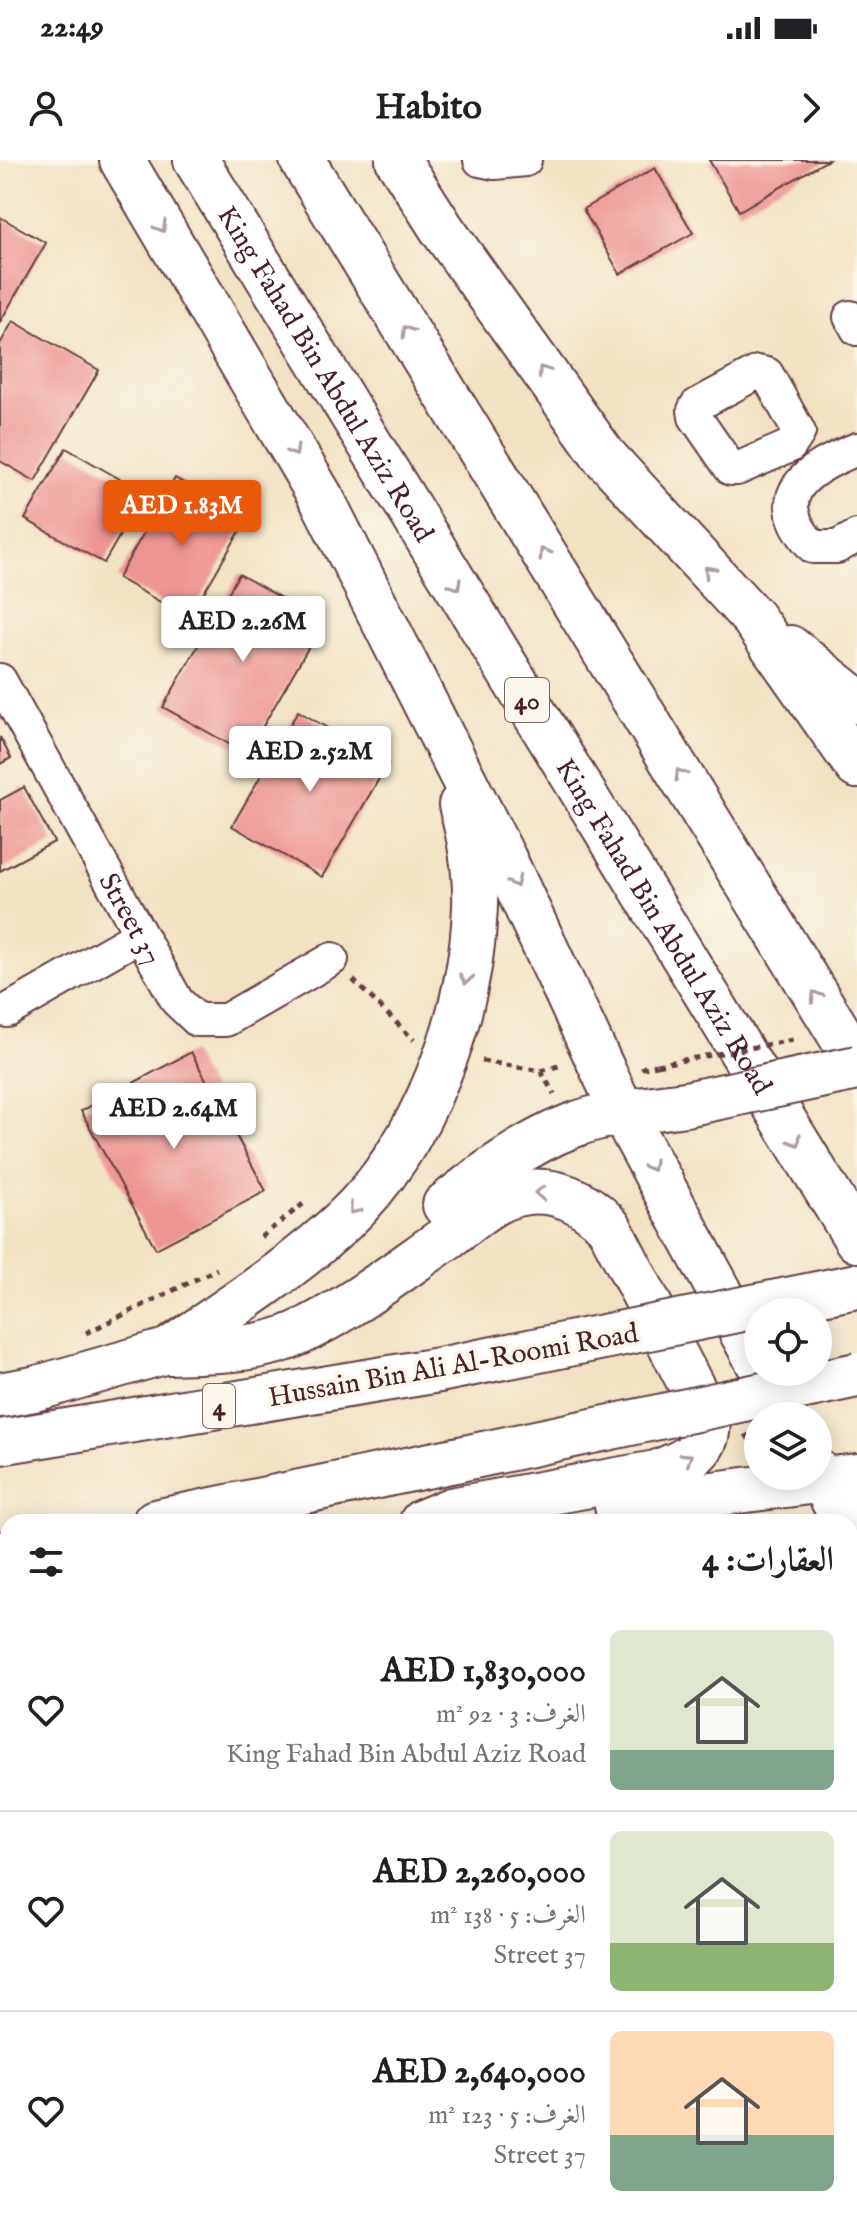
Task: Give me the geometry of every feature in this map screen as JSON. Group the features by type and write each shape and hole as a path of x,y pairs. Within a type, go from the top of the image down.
{"highway":[{"path":"122,160 323,501 504,859 623,1113 744,1336"},
{"name":"King Fahad Bin Abdul Aziz Road","path":"196,160 857,1240"},
{"path":"0,1395 34,1389 167,1352 277,1315 303,1303 358,1271 475,1182 572,1125 623,1113 686,1104 857,1065 302,160"},
{"path":"398,160 442,229 604,456 753,618 857,766"},
{"path":"753,618 857,701"},
{"path":"167,1352 304,1253 345,1219 386,1170 402,1145 432,1091 446,1055 463,997 470,952 475,905 473,878 466,822 459,796 416,687"},
{"path":"167,1352 256,1347 275,1343 302,1331 366,1294 496,1202 512,1195 532,1192 554,1194 566,1196 588,1207 609,1227 707,1416 709,1430 705,1442 685,1460 656,1473 441,1514"},
{"name":"Hussain Bin Ali Al-Roomi Road","path":"0,1442 439,1370 857,1286"},
{"path":"194,1514 857,1375"},
{"path":"832,1476 843,1514"},
{"path":"557,1514 744,1488"}],"street":[{"path":"480,160 495,163 525,160"},
{"path":"790,446 810,472"},
{"path":"857,449 810,472 794,490 792,511 799,532 813,547 837,547 857,536"},
{"name":"Street 37","path":"0,680 177,1001 197,1020 226,1020 332,959"},
{"path":"7,1011 140,935"}],"path":[{"path":"332,959 421,1046 446,1055 541,1071"},
{"path":"657,1065 811,1037"},
{"path":"250,1246 312,1196"},
{"path":"79,1337 225,1266"}],"building":[{"path":"709,160 828,160 739,211"},
{"path":"655,168 693,233 620,274 583,209"},
{"path":"0,217 46,243 0,322"},
{"path":"13,321 99,370 35,481 0,461 0,344"},
{"path":"66,448 144,493 104,563 25,519"},
{"path":"175,478 247,519 189,618 118,578"},
{"path":"239,574 323,622 247,754 163,707"},
{"path":"298,711 388,763 322,877 232,826"},
{"path":"0,737 11,758 0,764"},
{"path":"24,787 54,842 0,871 0,800"},
{"path":"191,1052 266,1191 156,1249 81,1111"}]}
